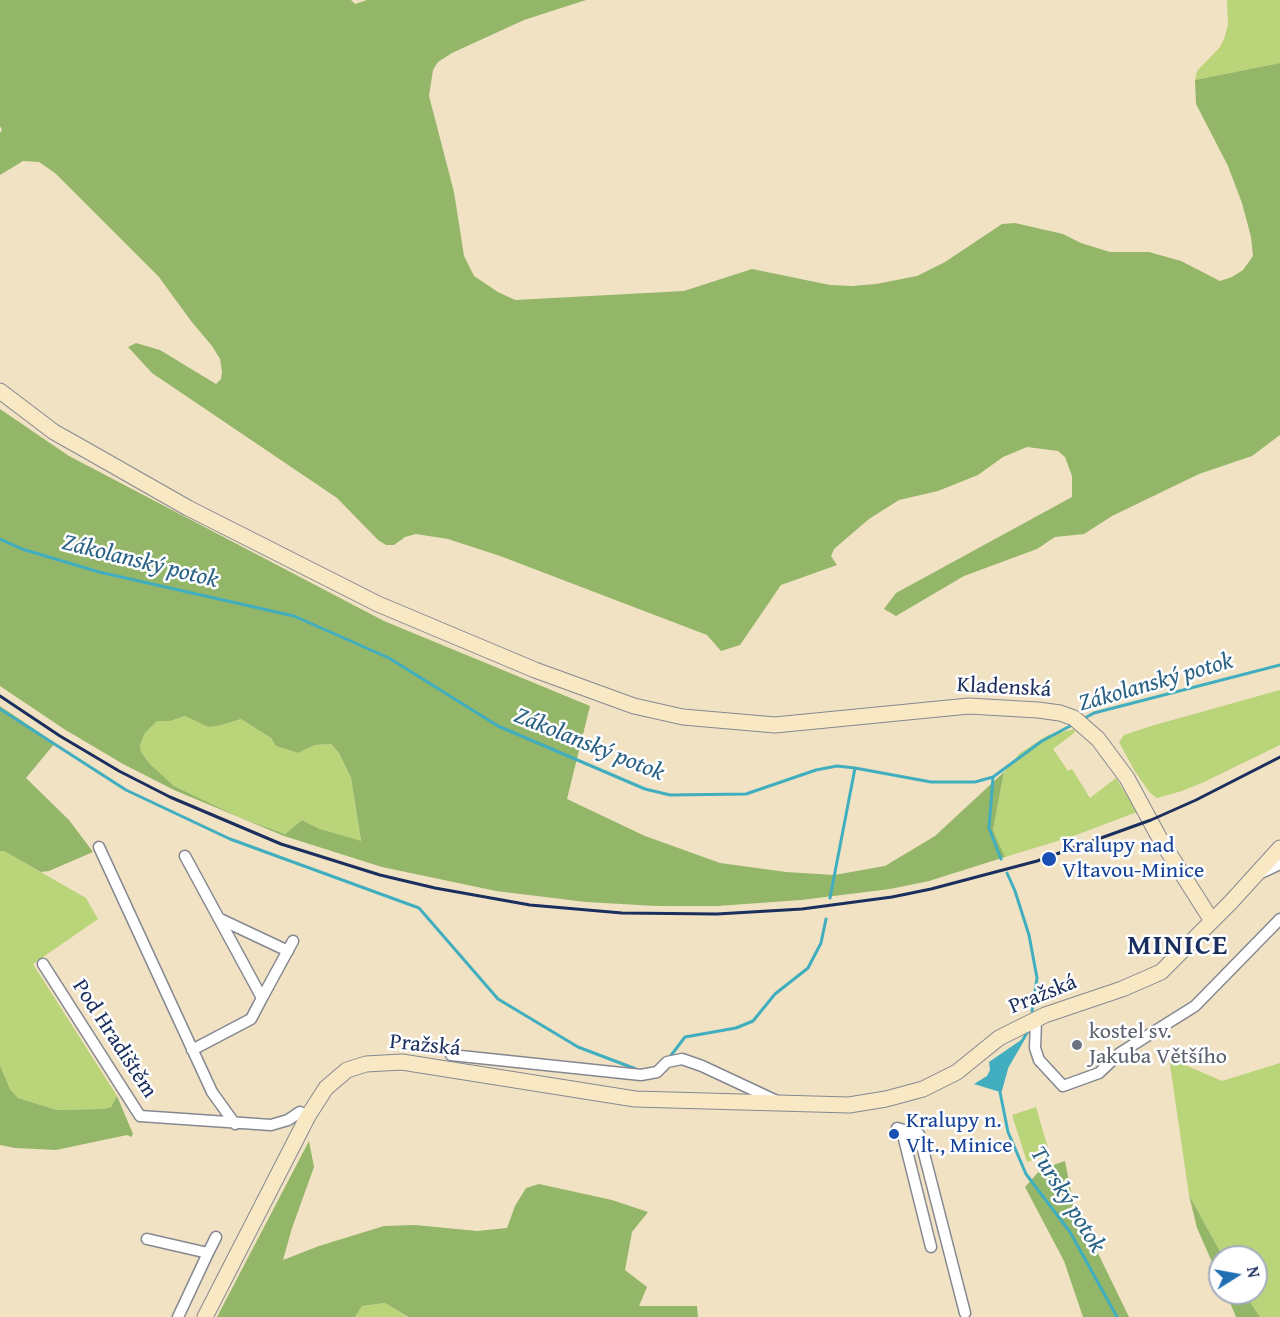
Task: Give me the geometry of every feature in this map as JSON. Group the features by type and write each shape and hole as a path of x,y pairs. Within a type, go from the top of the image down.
{"main road":[{"name":"Kladenská","path":"0,391 54,432 116,468 188,508 378,604 536,670 634,706 683,717 775,725 969,706 1060,713 1074,718 1098,739 1127,778 1160,839 1212,921"},
{"name":"Pražská","path":"205,1317 304,1114 326,1088 346,1070 366,1064 402,1062 635,1099 784,1105 849,1105 886,1100 923,1089 957,1072 999,1038 1036,1020 1122,989 1161,972 1280,848"}],"street":[{"path":"99,847 212,1092 235,1124"},
{"path":"185,856 262,998"},
{"path":"1255,876 1280,864"},
{"path":"192,1050 250,1019 290,946 219,919"},
{"path":"1036,1020 1035,1048 1039,1060 1062,1086 1099,1073 1120,1053 1195,1006 1280,919"},
{"name":"Pod Hradištěm","path":"43,964 140,1116 271,1125 304,1114"},
{"name":"Pražská","path":"451,1055 641,1075 657,1072 667,1062 682,1059 702,1066 784,1105"},
{"path":"897,1128 919,1134 965,1313"},
{"path":"909,1131 904,1139 931,1247"},
{"path":"178,1317 216,1237"},
{"path":"147,1239 208,1253"}],"green space":[{"path":"0,0 351,0 355,4 367,0 586,0 524,20 452,53 438,62 433,70 429,96 454,192 464,256 474,276 515,300 684,291 752,269 830,285 876,284 917,276 945,262 1002,224 1015,223 1063,234 1081,243 1110,252 1149,252 1181,261 1220,281 1243,270 1253,256 1251,237 1242,203 1228,166 1196,104 1195,80 1280,63 1280,435 1252,456 1199,474 1112,516 1084,534 1055,537 1037,549 964,576 896,616 884,609 896,593 1072,497 1072,476 1065,457 1058,451 1027,447 1003,457 978,475 938,491 899,500 869,519 834,549 831,556 837,565 781,585 740,645 721,651 707,635 500,556 448,539 416,534 405,537 394,545 386,545 378,540 337,498 152,373 128,347 136,343 160,350 216,384 221,379 220,359 159,277 55,173 39,162 23,161 0,175 0,133 2,130 0,126"},
{"path":"1227,0 1280,0 1280,63 1195,80 1197,71 1220,47 1224,39 1228,25"},
{"path":"0,409 69,456 384,621 590,706 567,799 645,836 720,863 786,872 834,875 885,866 935,836 1004,772 993,830 1005,857 929,881 890,889 801,900 717,906 656,906 586,902 496,891 382,867 284,836 174,790 123,764 64,729 0,686","holes":["185,716 208,727 241,719 271,738 276,746 298,753 315,745 331,744 339,753 351,778 361,841 320,829 302,820 285,834 241,818 174,786 150,764 141,752 140,745 145,733 157,721 170,721"]},
{"path":"1280,690 1280,745 1182,791 1157,798 1150,793 1119,742 1124,735 1151,726"},
{"path":"0,706 55,743 26,778 69,820 93,852 49,871 41,872 4,851 0,851"},
{"path":"185,716 208,727 241,719 271,738 276,746 298,753 315,745 331,744 339,753 351,778 361,842 320,829 302,820 285,834 241,818 174,786 150,764 141,752 140,745 145,733 157,721 170,721"},
{"path":"1075,729 1074,733 1053,749 1068,771 1072,769 1090,798 1116,778 1137,812 1071,837 1005,857 993,830 1004,772 1020,753 1048,735"},
{"path":"0,851 4,851 86,898 98,919 33,964 117,1096 111,1107 57,1110 18,1098 10,1089 0,1065"},
{"path":"1169,1058 1222,1081 1280,1063 1280,1317 1260,1317 1252,1305 1268,1305 1268,1245 1216,1245 1189,1195"},
{"path":"0,1065 10,1089 18,1098 57,1110 103,1109 111,1107 117,1096 133,1134 131,1137 127,1135 56,1150 0,1145"},
{"path":"1036,1107 1050,1155 1027,1162 1012,1115"},
{"path":"309,1141 314,1167 283,1260 384,1226 415,1225 477,1231 507,1228 515,1206 526,1188 539,1184 612,1200 648,1212 632,1232 625,1270 647,1287 639,1306 697,1306 698,1317 408,1317 385,1303 362,1306 355,1317 217,1317"},
{"path":"1065,1161 1073,1202 1129,1317 1083,1317 1064,1261 1025,1187 1041,1169"},
{"path":"1189,1195 1216,1245 1208,1245 1208,1253 1197,1228"},
{"path":"385,1303 407,1317 355,1317 362,1306"},
{"path":"1231,1305 1252,1305 1260,1317 1236,1317"}],"water":[{"path":"1024,1038 1007,1067 1000,1092 974,1084 987,1076 990,1070 989,1062"}],"waterway":[{"name":"Zákolanský potok","path":"0,539 22,549 99,572 294,616 389,658 498,726 645,789 670,795 746,794 816,770 837,766 931,782 975,782 993,777 1042,741 1072,725"},
{"name":"Zákolanský potok","path":"1083,719 1094,713 1280,665"},
{"path":"0,709 126,790 230,839 419,908 498,999 578,1047 636,1069"},
{"path":"830,898 855,768"},
{"name":"Turský potok","path":"993,777 989,828 1001,859"},
{"name":"Turský potok","path":"1007,873 1029,935 1037,978 1032,1011"},
{"path":"669,1058 685,1037 736,1028 753,1021 775,994 808,968 821,943 826,919"},
{"name":"Turský potok","path":"1028,1031 1007,1067 1000,1092 1008,1132 1026,1174 1070,1232 1117,1317"}],"railway":[{"path":"0,696 60,736 119,771 170,797 281,844 380,875 435,888 530,905 622,913 717,914 802,909 892,897 931,889 1037,861 1151,820 1280,757"}],"place":[{"name":"Kralupy nad Vltavou-Minice","path":"1049,859"},
{"name":"kostel sv. Jakuba Většího","path":"1077,1045"},
{"name":"Kralupy n. Vlt., Minice","path":"894,1134"}],"district":[{"name":"MINICE","path":"1178,947"}]}
